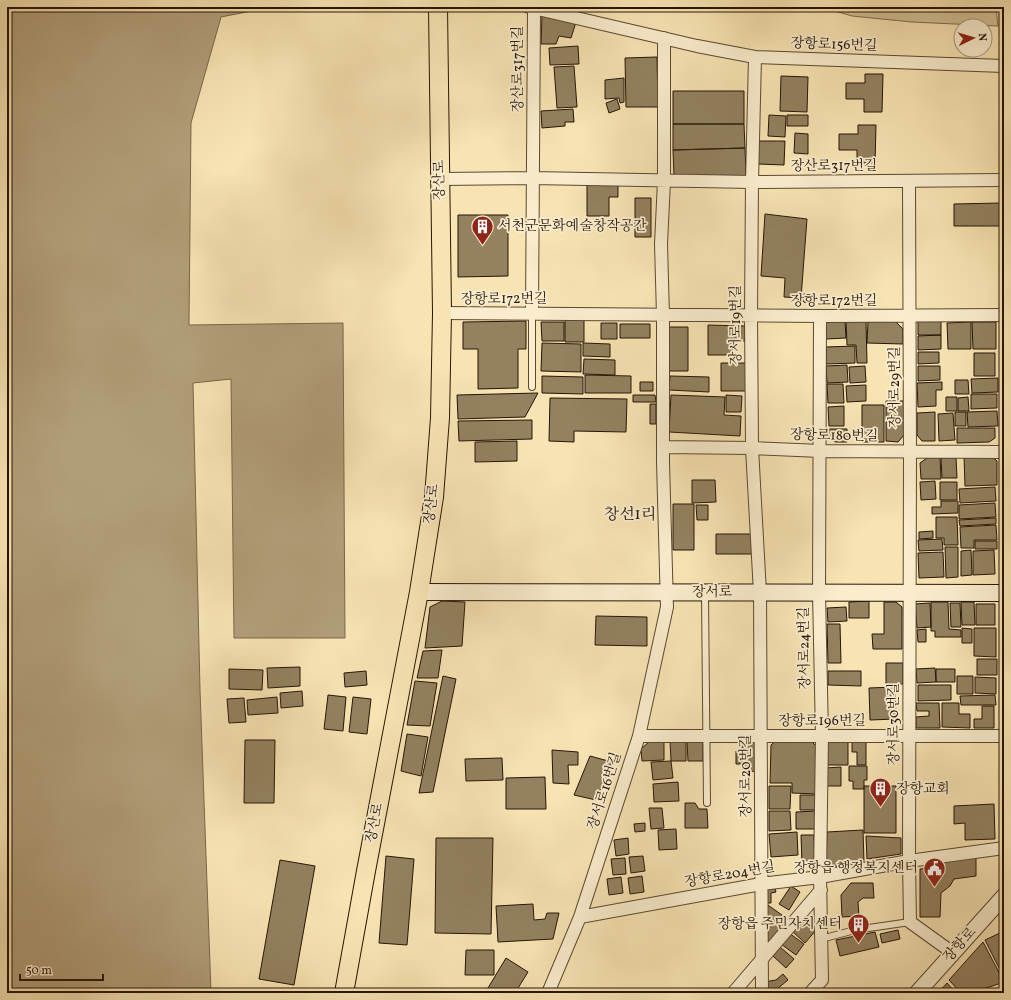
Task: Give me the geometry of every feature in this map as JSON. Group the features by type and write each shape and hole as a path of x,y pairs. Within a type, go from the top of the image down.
{"main road":[{"name":"장산로","path":"344,993 367,863 419,592 434,497 440,418 442,313 438,7"},
{"name":"장서로","path":"419,592 1004,593"}],"street":[{"name":"장산로317번길","path":"531,8 532,178"},
{"name":"장항로156번길","path":"531,8 755,57 1004,66"},
{"path":"663,315 661,244 664,180 664,38"},
{"name":"장서로19번길","path":"755,57 752,182 752,448 760,593"},
{"name":"장산로317번길","path":"440,179 532,178 752,182 1004,180"},
{"path":"532,178 532,314"},
{"name":"장서로29번길","path":"909,181 909,593"},
{"name":"장항로172번길","path":"442,313 751,316 1004,315"},
{"name":"장서로16번길","path":"548,993 580,917 639,736 666,607 663,447 663,315"},
{"name":"장서로24번길","path":"810,993 822,980 820,877 822,736 819,593 821,451 820,316"},
{"name":"장항로180번길","path":"663,447 752,448 821,451 1004,452"},
{"name":"장서로20번길","path":"760,593 762,993"},
{"name":"장서로30번길","path":"909,593 910,922"},
{"name":"장항로196번길","path":"639,736 1004,736"},
{"name":"장항로204번길","path":"580,917 761,884 820,877 909,861 1004,848"},
{"path":"733,993 821,890"},
{"name":"장항로","path":"917,993 1004,896"},
{"path":"910,922 953,953"}],"lane":[{"path":"532,314 532,387"},
{"path":"705,592 705,736 707,803"},
{"path":"821,939 855,930 910,922"}],"shaded area":[{"path":"7,7 272,7 221,17 191,123 189,325 343,323 345,638 234,638 231,379 193,383 200,690 211,993 7,993"},
{"path":"821,7 996,7 998,26 993,26 993,18 953,18 953,24 912,22 852,16"}],"building":[{"path":"542,15 576,22 571,38 559,36 556,44 541,44"},
{"path":"578,46 579,64 550,65 549,48"},
{"path":"657,57 658,107 626,107 625,58"},
{"path":"574,66 577,107 557,108 554,67"},
{"path":"865,74 883,74 882,112 864,112 864,99 846,99 846,83 865,83"},
{"path":"781,76 808,77 807,112 780,111"},
{"path":"624,78 624,102 620,103 619,98 605,99 605,80"},
{"path":"673,91 744,91 744,124 673,124"},
{"path":"617,99 620,109 609,113 606,103"},
{"path":"573,109 574,122 565,122 565,126 542,128 541,111"},
{"path":"769,115 786,116 785,137 768,136"},
{"path":"787,115 808,115 808,126 787,126"},
{"path":"673,124 744,124 745,148 673,150"},
{"path":"858,125 876,125 875,163 857,163 857,150 839,150 839,134 858,134"},
{"path":"795,133 808,134 808,154 794,153"},
{"path":"758,141 785,141 784,165 758,164"},
{"path":"745,148 746,176 674,176 673,150"},
{"path":"587,185 618,185 618,197 609,197 609,216 587,216"},
{"path":"635,198 651,198 651,237 635,237"},
{"path":"1001,203 1001,226 954,226 954,204"},
{"path":"765,214 807,219 801,298 784,297 785,278 761,276"},
{"name":"서천군문화예술창작공간","path":"458,215 508,215 508,276 458,277"},
{"path":"806,293 811,298 806,303 801,298"},
{"path":"584,319 584,342 565,342 565,320"},
{"path":"526,321 526,349 518,349 518,388 478,389 478,349 463,349 463,322"},
{"path":"845,321 846,338 826,339 825,322"},
{"path":"846,321 866,321 867,363 857,363 856,345 847,345"},
{"path":"868,321 895,321 903,329 903,344 867,343"},
{"path":"918,321 941,321 941,335 918,335"},
{"path":"541,322 564,322 564,341 542,341"},
{"path":"971,322 971,349 948,349 947,323"},
{"path":"972,322 996,322 996,349 973,349"},
{"path":"601,323 617,323 617,339 601,339"},
{"path":"620,324 650,324 650,338 620,338"},
{"path":"708,325 745,326 745,341 733,341 733,355 708,355"},
{"path":"669,327 688,327 688,371 669,371"},
{"path":"941,335 941,349 918,350 918,336"},
{"path":"542,343 581,344 581,372 541,371"},
{"path":"583,343 610,344 610,357 583,356"},
{"path":"855,346 855,363 826,364 826,347"},
{"path":"918,352 939,352 939,363 918,364"},
{"path":"974,353 995,353 995,376 974,376"},
{"path":"584,359 615,360 615,375 583,374"},
{"path":"721,363 746,363 746,391 721,391"},
{"path":"847,365 848,382 827,383 826,366"},
{"path":"865,366 866,382 850,383 849,367"},
{"path":"918,366 940,366 940,380 918,381"},
{"path":"585,375 631,376 631,393 585,393"},
{"path":"542,376 583,377 583,394 542,393"},
{"path":"670,376 709,377 709,392 669,390"},
{"path":"998,378 998,392 972,393 971,379"},
{"path":"955,380 968,380 969,394 955,394"},
{"path":"640,382 653,382 653,391 640,391"},
{"path":"942,382 942,390 936,390 936,406 918,407 917,383"},
{"path":"827,384 843,384 844,403 828,403"},
{"path":"866,385 866,401 847,402 846,386"},
{"path":"538,393 525,417 458,419 457,395"},
{"path":"971,394 997,394 997,408 971,409"},
{"path":"633,395 655,395 656,402 633,402"},
{"path":"671,395 725,397 724,415 741,416 740,436 669,432"},
{"path":"726,395 742,396 741,412 726,412"},
{"path":"946,397 957,397 957,411 946,411"},
{"path":"968,397 969,411 958,411 958,398"},
{"path":"550,398 627,399 626,432 574,431 574,442 549,441"},
{"path":"886,401 904,401 904,420 886,420"},
{"path":"650,404 656,404 656,424 650,424"},
{"path":"862,405 884,405 884,442 862,442"},
{"path":"844,406 844,426 829,426 828,407"},
{"path":"997,411 998,426 968,427 967,412"},
{"path":"935,412 935,441 922,441 917,435 917,413"},
{"path":"955,412 966,412 966,426 955,426"},
{"path":"953,413 955,440 939,441 938,414"},
{"path":"532,420 532,439 459,441 458,421"},
{"path":"886,422 904,422 904,435 898,442 886,441"},
{"path":"957,428 995,428 995,438 989,442 957,443"},
{"path":"828,429 847,429 847,442 835,442 828,435"},
{"path":"517,441 517,461 475,462 475,442"},
{"path":"964,456 991,456 997,461 997,485 965,486"},
{"path":"940,457 941,479 921,479 920,463 927,458"},
{"path":"956,457 957,478 942,478 941,458"},
{"path":"692,480 715,480 716,502 692,503"},
{"path":"935,481 936,499 921,500 920,482"},
{"path":"940,482 957,482 957,500 940,500"},
{"path":"995,487 996,501 960,503 959,489"},
{"path":"941,501 958,501 958,513 932,514 932,507 941,507"},
{"path":"995,503 996,517 959,519 959,505"},
{"path":"673,504 694,504 694,550 673,550"},
{"path":"696,505 708,505 708,520 697,520"},
{"path":"936,517 957,517 958,545 944,545 944,538 936,538"},
{"path":"996,518 996,524 960,526 959,520"},
{"path":"996,525 997,540 974,540 974,548 961,548 960,527"},
{"path":"933,531 933,538 919,539 919,532"},
{"path":"716,534 753,534 753,554 716,554"},
{"path":"942,539 943,550 919,551 918,540"},
{"path":"975,541 997,541 997,549 975,549"},
{"path":"945,547 958,547 958,577 946,578"},
{"path":"971,550 972,575 961,576 961,551"},
{"path":"994,550 995,574 973,575 973,551"},
{"path":"943,552 944,577 919,578 918,553"},
{"path":"442,601 465,602 462,646 425,648 430,607"},
{"path":"869,601 869,618 849,618 849,602"},
{"path":"884,602 896,602 902,607 902,649 873,649 872,634 884,634"},
{"path":"931,602 948,602 949,629 961,630 961,637 935,637 935,631 931,631"},
{"path":"961,602 974,602 975,625 962,625"},
{"path":"930,603 931,627 917,628 915,604"},
{"path":"950,603 960,603 961,627 951,627"},
{"path":"976,604 995,604 995,625 976,625"},
{"path":"846,607 847,621 828,622 827,608"},
{"path":"596,616 647,617 647,646 595,645"},
{"path":"827,624 840,624 841,663 828,663"},
{"path":"962,628 972,629 972,643 962,643"},
{"path":"974,628 996,628 996,657 974,656"},
{"path":"926,629 926,642 918,642 917,630"},
{"path":"442,650 438,678 417,678 423,651"},
{"path":"977,659 997,659 997,675 977,675"},
{"path":"886,663 903,663 903,684 886,684"},
{"path":"300,667 300,686 268,688 267,668"},
{"path":"935,668 936,682 917,683 916,669"},
{"path":"229,669 263,670 262,690 229,689"},
{"path":"936,669 955,669 955,682 936,682"},
{"path":"366,671 367,685 345,687 344,673"},
{"path":"828,671 861,671 861,686 828,685"},
{"path":"443,676 456,679 433,792 419,793"},
{"path":"957,676 973,676 973,694 957,694"},
{"path":"975,677 996,678 996,694 975,693"},
{"path":"415,681 437,683 430,726 407,725"},
{"path":"918,685 951,685 951,700 918,701"},
{"path":"895,687 896,719 870,720 869,688"},
{"path":"302,691 303,706 281,708 280,693"},
{"path":"328,695 346,697 343,731 324,729"},
{"path":"995,695 996,705 961,705 960,696"},
{"path":"277,697 278,713 248,715 247,700"},
{"path":"353,697 371,699 367,734 349,732"},
{"path":"244,698 246,722 229,723 227,699"},
{"path":"916,703 939,703 940,728 916,728 916,717 929,716 929,711 917,711"},
{"path":"942,703 959,703 959,714 970,714 970,728 942,727"},
{"path":"982,706 994,706 994,728 974,728 974,719 982,719"},
{"path":"407,734 428,737 421,776 401,771"},
{"path":"778,739 811,741 818,748 817,794 792,793 792,783 770,783 771,745"},
{"path":"831,739 848,739 848,765 825,765 825,745"},
{"path":"245,740 275,740 274,803 244,803"},
{"path":"852,740 866,740 866,765 857,765 857,752 852,752"},
{"path":"650,741 664,741 664,760 642,761 641,749"},
{"path":"670,741 686,741 686,761 671,761"},
{"path":"687,741 703,741 703,761 688,761"},
{"path":"742,741 755,741 756,771 743,772 742,764 736,764 736,751 742,751"},
{"path":"552,750 578,752 578,765 568,765 569,784 553,783"},
{"path":"590,756 612,762 596,800 574,795"},
{"path":"502,758 503,780 466,781 465,759"},
{"path":"671,761 673,778 653,780 651,762"},
{"path":"849,766 867,766 867,780 864,780 864,789 853,789 853,781 849,781"},
{"path":"841,767 841,786 825,786 825,768"},
{"path":"545,777 546,809 506,809 506,778"},
{"path":"678,782 679,801 654,802 653,784"},
{"path":"769,786 791,786 790,809 769,809"},
{"name":"장항교회","path":"864,786 896,786 896,833 864,833"},
{"path":"800,795 817,795 817,810 800,810"},
{"path":"685,803 695,803 699,809 707,809 708,828 685,828"},
{"path":"994,804 995,839 965,840 965,823 954,824 954,806"},
{"path":"649,808 662,808 664,828 651,829"},
{"path":"769,811 790,811 791,830 769,831"},
{"path":"816,811 816,829 796,829 796,812"},
{"path":"645,823 645,831 635,832 634,824"},
{"path":"676,829 677,849 659,850 658,830"},
{"path":"863,830 864,863 826,868 827,832"},
{"path":"797,832 798,855 771,857 769,834"},
{"path":"801,835 814,835 815,864 802,865"},
{"path":"866,836 901,838 901,854 867,859"},
{"path":"436,838 493,838 491,934 435,933"},
{"path":"628,838 629,854 616,856 614,840"},
{"path":"386,856 414,859 407,945 379,943"},
{"path":"643,856 645,871 631,873 629,857"},
{"name":"장항읍 행정복지센터","path":"976,857 976,876 954,879 950,886 941,893 940,917 920,917 920,869 931,868 932,861"},
{"path":"625,858 626,874 613,875 611,859"},
{"path":"280,860 315,866 294,985 259,979"},
{"path":"642,876 644,892 630,894 628,878"},
{"path":"621,877 623,893 609,895 607,879"},
{"path":"851,883 873,883 874,898 863,898 858,902 859,916 842,917 841,895"},
{"path":"774,885 776,892 771,893 771,903 764,903 764,887"},
{"path":"791,886 800,892 789,910 779,904"},
{"path":"765,903 789,920 771,947 763,941"},
{"path":"533,904 534,920 545,919 547,913 559,913 553,939 498,942 496,906"},
{"path":"803,918 817,929 805,943 792,931"},
{"path":"898,930 900,939 882,943 880,934"},
{"name":"장항읍 주민자치센터","path":"875,932 879,947 840,956 836,940"},
{"path":"789,933 804,944 796,955 781,944"},
{"path":"1000,933 1004,941 1004,978 985,940"},
{"path":"983,942 1004,982 972,993 961,993 949,980"},
{"path":"780,947 794,959 786,968 773,956"},
{"path":"466,950 494,950 494,975 465,975"},
{"path":"506,958 528,972 515,993 485,993"},
{"path":"783,974 788,980 777,989 766,993 764,982 776,980"},
{"path":"947,983 956,993 938,993"}],"place":[{"name":"서천군문화예술창작공간","path":"483,246"},
{"name":"장항교회","path":"880,808"},
{"name":"장항읍 행정복지센터","path":"934,888"},
{"name":"장항읍 주민자치센터","path":"858,944"}],"district":[{"name":"창선1리","path":"630,515"}]}
